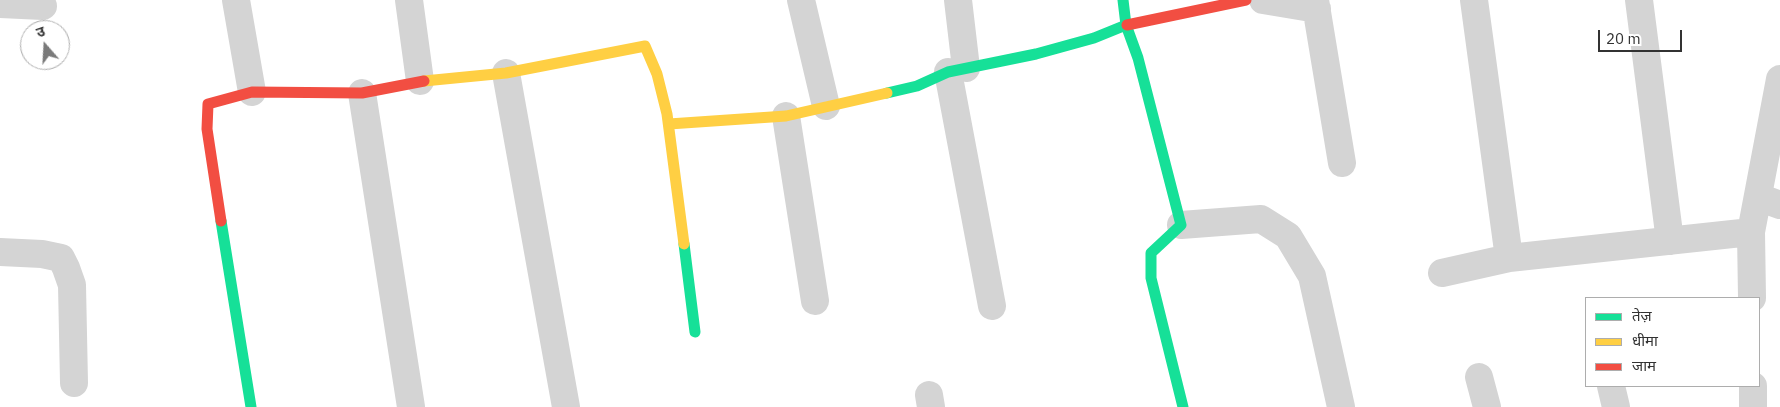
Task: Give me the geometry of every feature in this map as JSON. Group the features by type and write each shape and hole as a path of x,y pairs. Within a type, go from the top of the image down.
{"street":[{"path":"236,0 252,92"},
{"path":"409,0 420,81"},
{"path":"801,0 826,106"},
{"path":"958,0 957,70 992,306"},
{"path":"1123,0 1126,25 1138,58 1181,226"},
{"path":"669,124 786,116 917,86 957,70 1036,54 1094,38 1126,25 1180,12 1246,0"},
{"path":"1263,0 1316,5 1342,163"},
{"path":"1474,0 1509,258"},
{"path":"1639,0 1670,241"},
{"path":"0,4 44,6"},
{"path":"251,407 207,128 208,104 252,92 362,93 420,81 506,73 645,46 658,75 669,124 695,332"},
{"path":"506,73 566,407"},
{"path":"1752,297 1752,232 1769,201 1780,79"},
{"path":"362,93 411,407"},
{"path":"786,116 815,301"},
{"path":"1183,407 1151,278 1151,254 1181,226 1261,219 1288,236 1312,276 1341,407"},
{"path":"1442,273 1509,258 1752,232"},
{"path":"0,252 42,254 61,258 64,263 72,285 74,383"},
{"path":"1479,378 1487,407"},
{"path":"1611,387 1616,407"},
{"path":"1753,387 1753,407"}],"traffic: fast":[{"path":"887,93 917,86 948,72 1036,54 1094,38 1126,25 1123,0"},
{"path":"1127,25 1138,58 1181,225 1151,253 1151,278 1183,407"},
{"path":"221,221 251,407"},
{"path":"684,244 695,332"}],"traffic: slow":[{"path":"424,81 506,73 645,46 657,74 667,114 684,244"},
{"path":"669,124 786,116 887,93"}],"traffic: jam":[{"path":"1127,25 1246,0"},
{"path":"221,221 207,129 208,104 252,92 362,93 424,81"}]}
